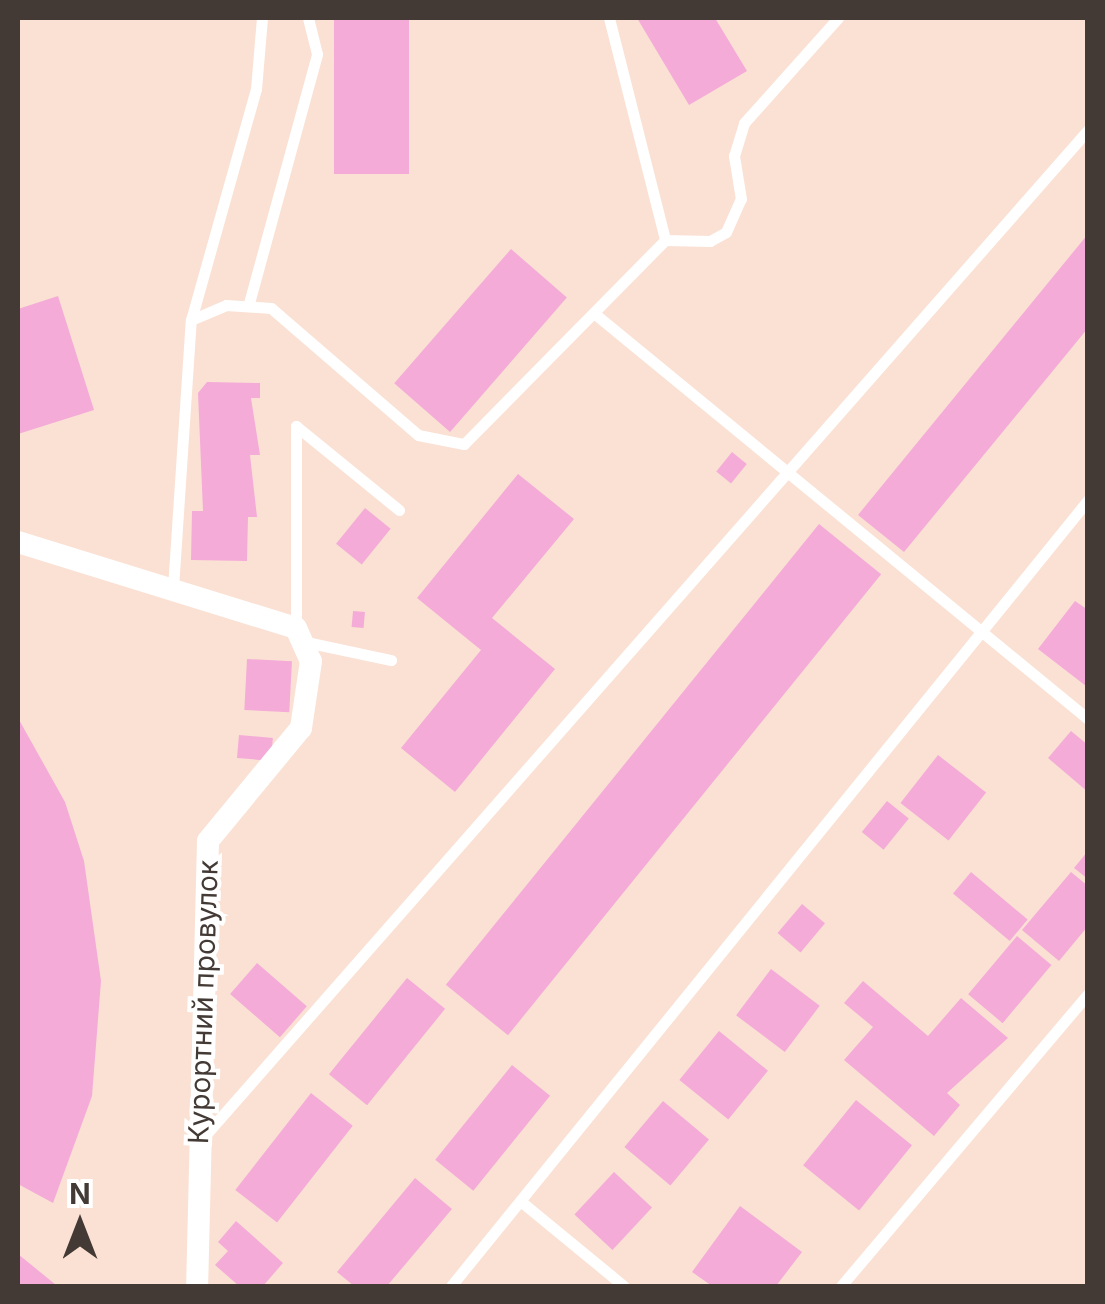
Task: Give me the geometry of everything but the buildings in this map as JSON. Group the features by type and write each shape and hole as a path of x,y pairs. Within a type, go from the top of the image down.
{"street":[{"path":"18,542 173,588 301,635"},
{"name":"Курортний провулок","path":"196,1286 208,841 302,728 312,682 301,635"}],"lane":[{"path":"173,588 191,320 256,89 262,18"},
{"path":"249,303 317,54 308,18"},
{"path":"609,18 665,240"},
{"path":"191,320 249,303 271,308 418,435 448,446 478,436 665,240 710,241 726,232 741,200 734,156 744,122 838,18"},
{"path":"197,1143 217,1132 793,477 1088,130"},
{"path":"595,314 1088,719"},
{"path":"391,660 301,635 296,426 399,510"},
{"path":"451,1286 524,1204 979,630 1088,500"},
{"path":"841,1286 1088,994"},
{"path":"524,1204 624,1286"}]}
